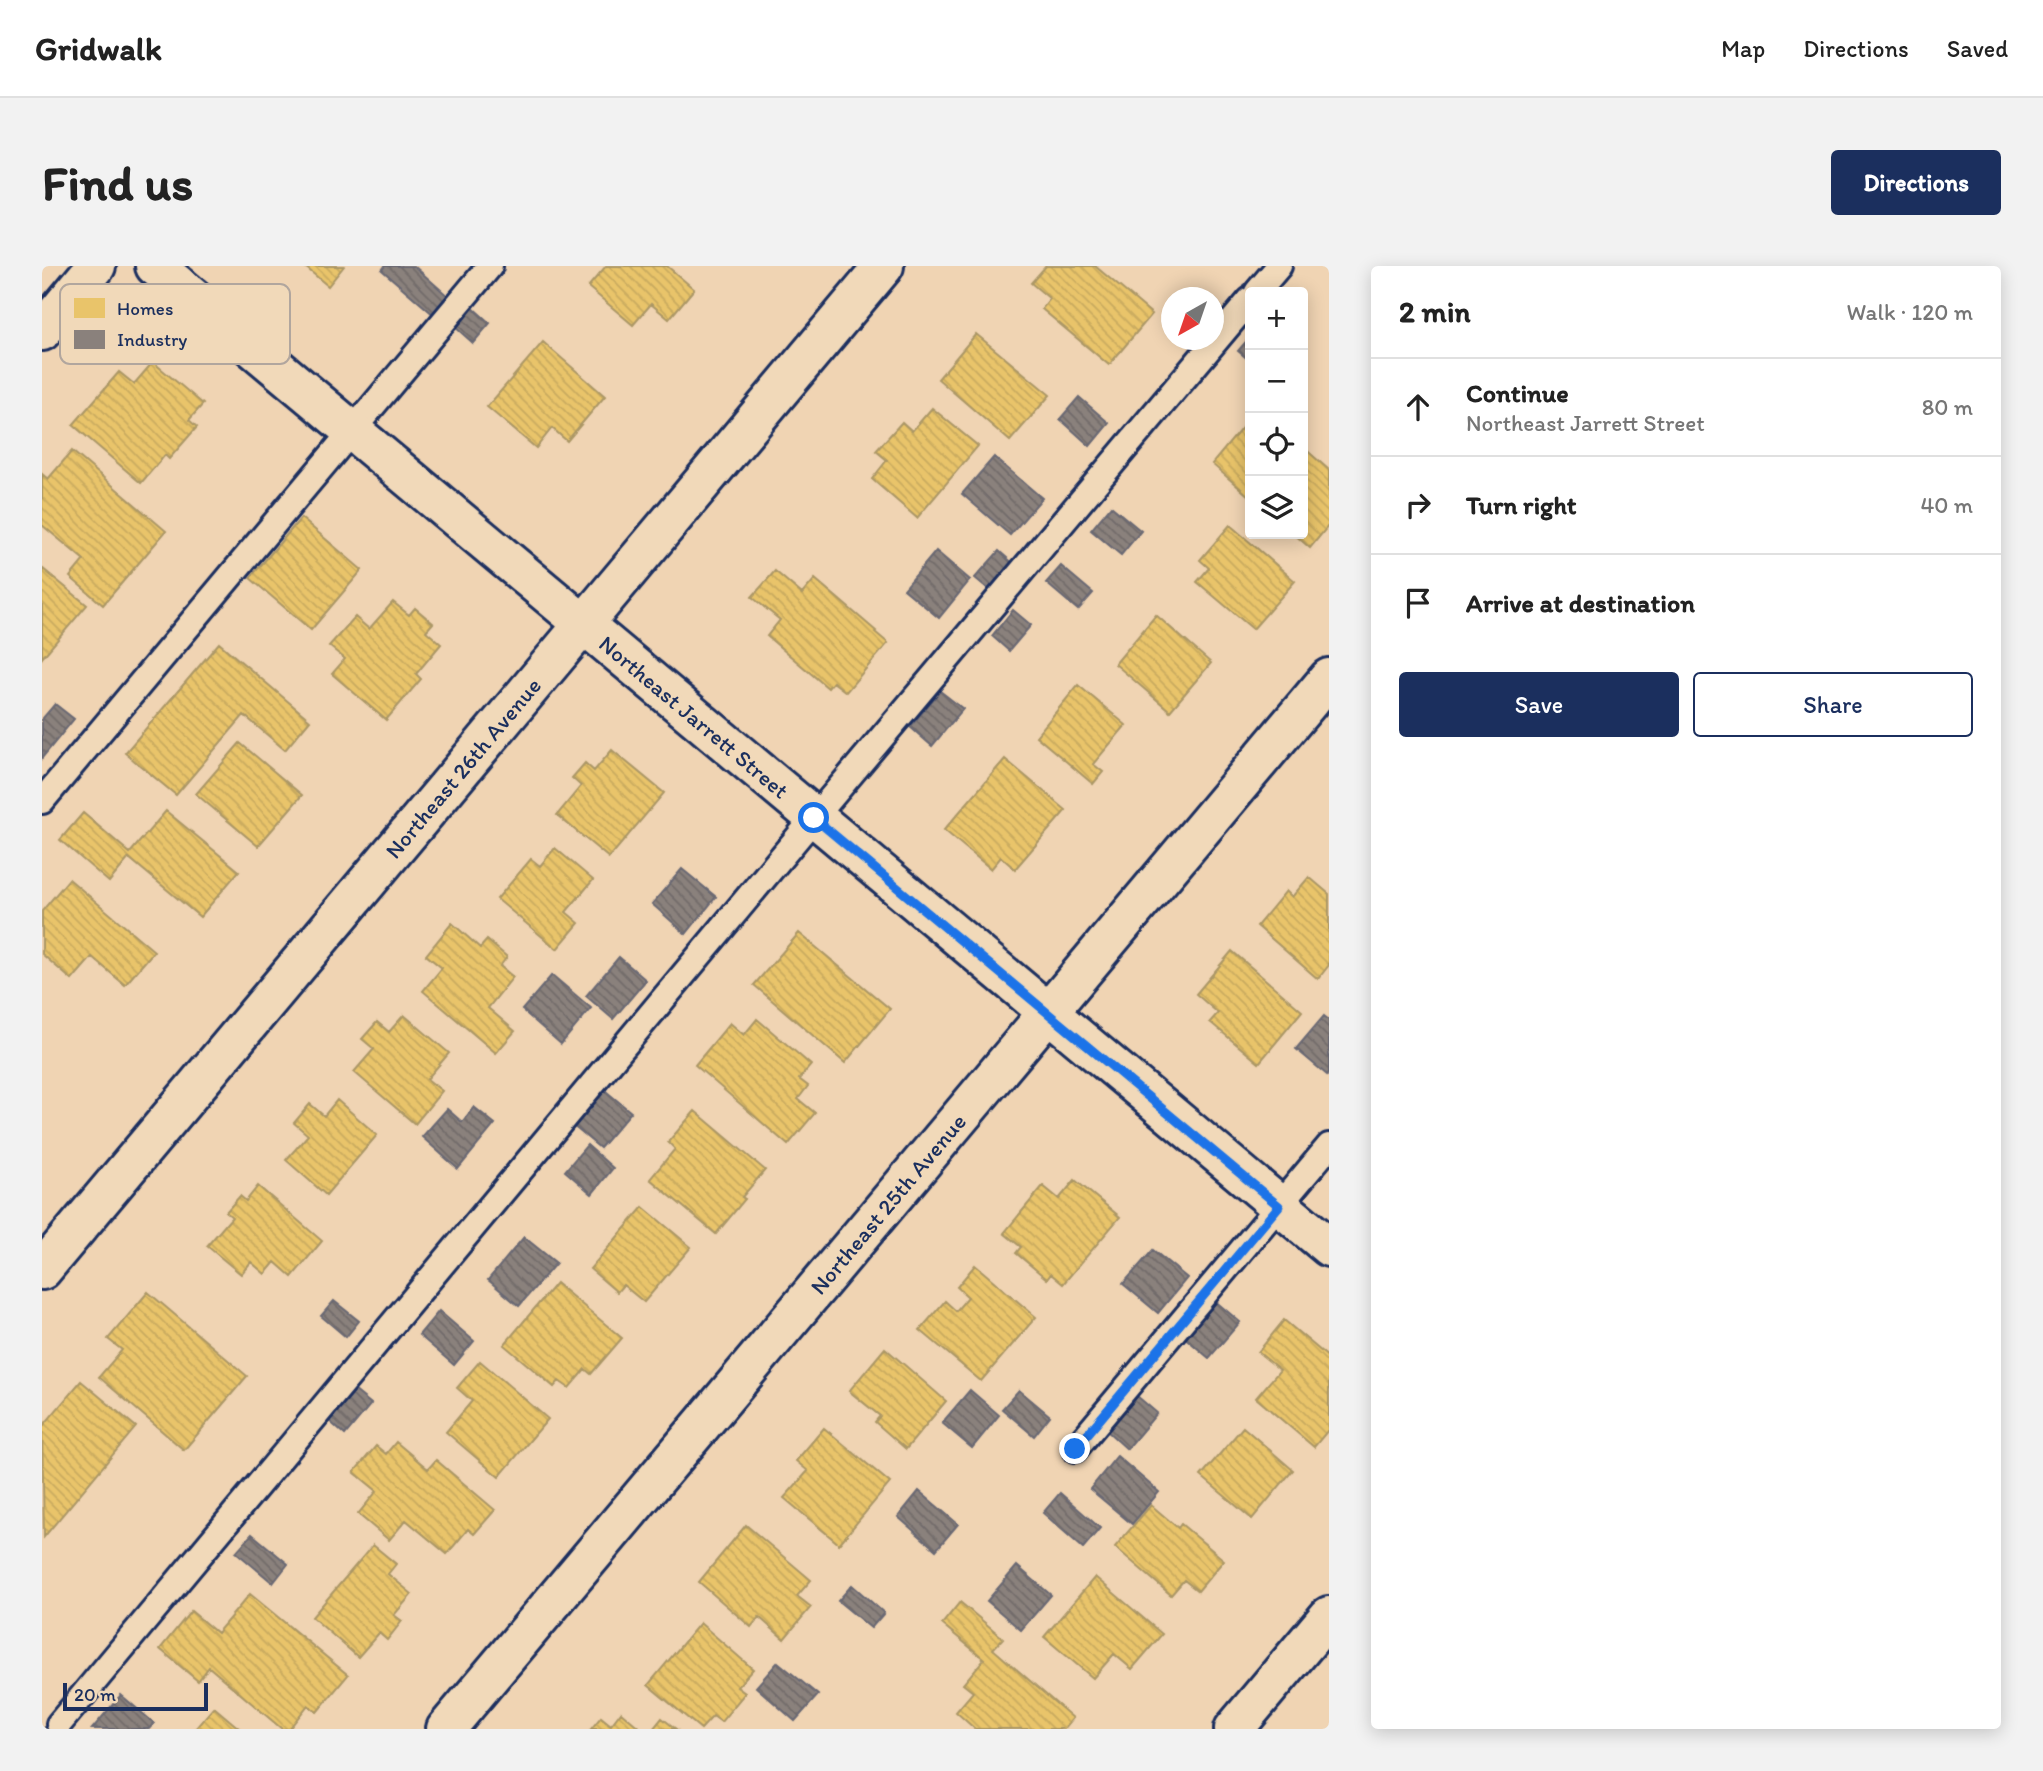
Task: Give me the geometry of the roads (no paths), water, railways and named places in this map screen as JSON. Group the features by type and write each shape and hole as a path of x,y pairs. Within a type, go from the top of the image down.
{"street":[{"path":"81,284 96,266"},
{"name":"Northeast Jarrett Street","path":"155,266 176,284"},
{"name":"Northeast 26th Avenue","path":"42,1270 884,266"},
{"path":"42,331 60,309"},
{"name":"Northeast Jarrett Street","path":"272,364 1329,1247"},
{"name":"Northeast 25th Avenue","path":"446,1729 1329,678"},
{"path":"1234,1729 1329,1616"}],"lane":[{"path":"42,801 490,266"},
{"path":"1261,287 1279,266"},
{"path":"55,1721 1245,306"},
{"path":"1075,1449 1329,1146"}]}
